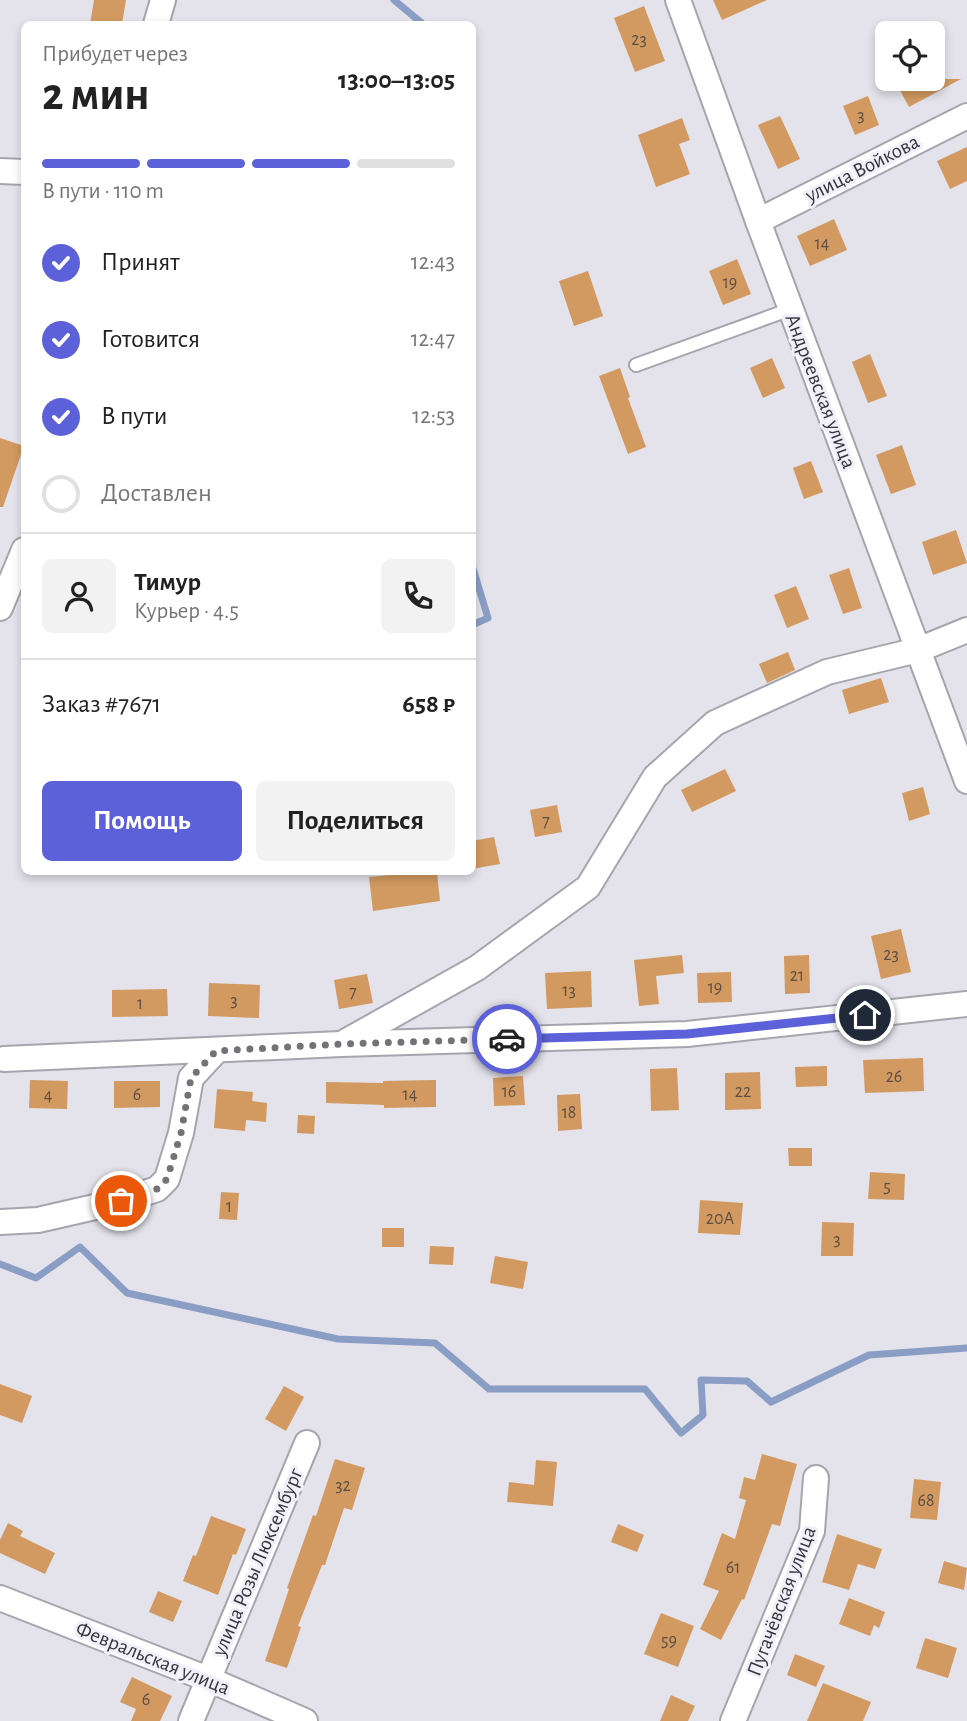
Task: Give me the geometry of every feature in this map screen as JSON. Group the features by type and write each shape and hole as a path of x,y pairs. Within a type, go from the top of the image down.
{"street":[{"path":"157,21 163,0"},
{"name":"Андреевская улица","path":"678,0 790,309 967,781"},
{"name":"улица Войкова","path":"758,221 967,116"},
{"path":"0,171 21,172"},
{"path":"0,608 21,557"},
{"path":"341,1044 477,968 588,887 655,777 715,723 827,672 918,649 967,630"},
{"path":"5,1059 341,1044 687,1034 967,1004"},
{"path":"0,1222 38,1220 121,1201 157,1189 167,1179 181,1133 191,1078 216,1051"},
{"name":"улица Розы Люксембург","path":"191,1721 307,1443"},
{"name":"Пугачёвская улица","path":"733,1721 812,1531 816,1478"},
{"name":"Февральская улица","path":"0,1598 208,1679 306,1721"}],"lane":[{"path":"636,365 790,309"}],"building":[{"path":"94,0 126,0 122,21 90,21"},
{"path":"713,0 767,0 722,20"},
{"path":"644,6 665,61 635,72 614,18"},
{"path":"945,79 961,79 945,88"},
{"path":"900,91 939,91 909,107"},
{"path":"868,96 879,125 855,135 843,106"},
{"path":"780,116 800,159 778,169 758,125"},
{"path":"682,118 690,140 679,144 690,174 656,187 638,135"},
{"path":"967,147 967,181 950,189 937,161"},
{"path":"834,219 847,250 810,266 797,236"},
{"path":"737,259 751,294 723,305 709,271"},
{"path":"588,271 603,316 574,326 559,281"},
{"path":"870,354 887,396 868,403 852,362"},
{"path":"772,358 785,388 763,398 750,368"},
{"path":"620,368 646,447 628,454 599,376"},
{"path":"0,438 21,445 21,455 3,507 0,507"},
{"path":"902,445 916,485 891,494 876,455"},
{"path":"811,461 823,492 804,499 793,468"},
{"path":"956,530 967,563 933,575 922,542"},
{"path":"849,568 862,608 843,614 829,575"},
{"path":"796,586 809,619 787,628 774,595"},
{"path":"788,652 795,670 767,683 759,664"},
{"path":"881,678 889,702 849,714 842,690"},
{"path":"725,769 736,791 692,812 681,790"},
{"path":"923,787 930,814 909,821 902,793"},
{"path":"557,805 562,832 535,837 530,810"},
{"path":"494,837 500,864 476,868 476,840"},
{"path":"437,875 440,901 373,911 369,877"},
{"path":"901,929 911,972 881,979 871,936"},
{"path":"682,955 684,973 656,976 659,1004 639,1006 634,960"},
{"path":"809,955 810,993 785,994 784,956"},
{"path":"591,971 592,1007 547,1009 545,973"},
{"path":"731,972 732,1002 698,1003 697,973"},
{"path":"367,974 373,1003 339,1009 334,980"},
{"path":"209,983 260,985 259,1018 208,1016"},
{"path":"167,989 168,1016 112,1017 112,990"},
{"path":"923,1058 924,1091 865,1093 863,1060"},
{"path":"827,1066 827,1086 796,1087 795,1067"},
{"path":"677,1068 679,1110 651,1111 650,1069"},
{"path":"760,1072 761,1109 725,1110 725,1073"},
{"path":"523,1076 525,1105 494,1106 493,1078"},
{"path":"30,1080 68,1081 67,1109 29,1108"},
{"path":"436,1080 436,1107 384,1108 384,1105 326,1103 326,1082"},
{"path":"114,1081 160,1081 160,1107 114,1108"},
{"path":"217,1089 253,1092 252,1101 267,1103 266,1122 246,1120 245,1131 214,1128"},
{"path":"580,1094 582,1129 558,1131 557,1095"},
{"path":"298,1115 315,1116 314,1134 297,1133"},
{"path":"788,1148 812,1148 812,1166 789,1166"},
{"path":"870,1172 905,1174 904,1200 868,1199"},
{"path":"221,1192 239,1193 237,1220 219,1219"},
{"path":"700,1200 743,1203 740,1235 698,1233"},
{"path":"822,1222 854,1223 853,1256 821,1256"},
{"path":"382,1228 404,1228 404,1247 382,1247"},
{"path":"430,1246 454,1247 453,1265 429,1264"},
{"path":"495,1256 528,1262 523,1289 490,1283"},
{"path":"0,1384 32,1396 22,1423 0,1415"},
{"path":"284,1386 304,1397 286,1431 265,1419"},
{"path":"762,1454 797,1464 780,1526 772,1524 744,1600 742,1599 721,1640 700,1629 719,1591 703,1585 722,1533 735,1539 746,1500 739,1498 744,1477 755,1480"},
{"path":"335,1459 365,1468 352,1510 344,1508 325,1565 322,1565 298,1626 301,1627 287,1668 265,1661 289,1589 287,1588"},
{"path":"536,1460 557,1462 553,1506 507,1502 509,1482 534,1485"},
{"path":"914,1479 941,1482 937,1520 910,1518"},
{"path":"211,1516 246,1529 236,1555 233,1554 218,1595 183,1581"},
{"path":"8,1523 23,1531 20,1536 55,1553 45,1574 0,1553 0,1540"},
{"path":"618,1524 644,1535 637,1552 611,1542"},
{"path":"837,1534 882,1549 875,1569 858,1564 849,1590 822,1582"},
{"path":"944,1561 967,1568 964,1590 938,1583"},
{"path":"158,1591 182,1601 173,1622 149,1612"},
{"path":"849,1598 885,1612 879,1628 874,1625 870,1636 839,1624"},
{"path":"661,1613 694,1626 678,1667 644,1654"},
{"path":"925,1638 957,1648 948,1678 916,1668"},
{"path":"795,1654 825,1666 816,1687 787,1675"},
{"path":"132,1677 172,1696 160,1721 131,1721 136,1709 120,1702"},
{"path":"823,1683 871,1702 863,1721 807,1721"},
{"path":"671,1695 695,1706 688,1721 660,1721"}],"waterway":[{"path":"394,0 419,21"},
{"path":"476,578 488,618 476,623"},
{"path":"0,1264 36,1278 80,1247 127,1293 338,1339 435,1343 489,1389 645,1389 681,1433 703,1415 701,1380 747,1381 771,1402 869,1355 967,1348"}],"way so far":[{"path":"121,1201 157,1189 167,1179 181,1133 191,1078 216,1051 507,1039"}],"route":[{"path":"507,1039 687,1034 865,1015"}]}
